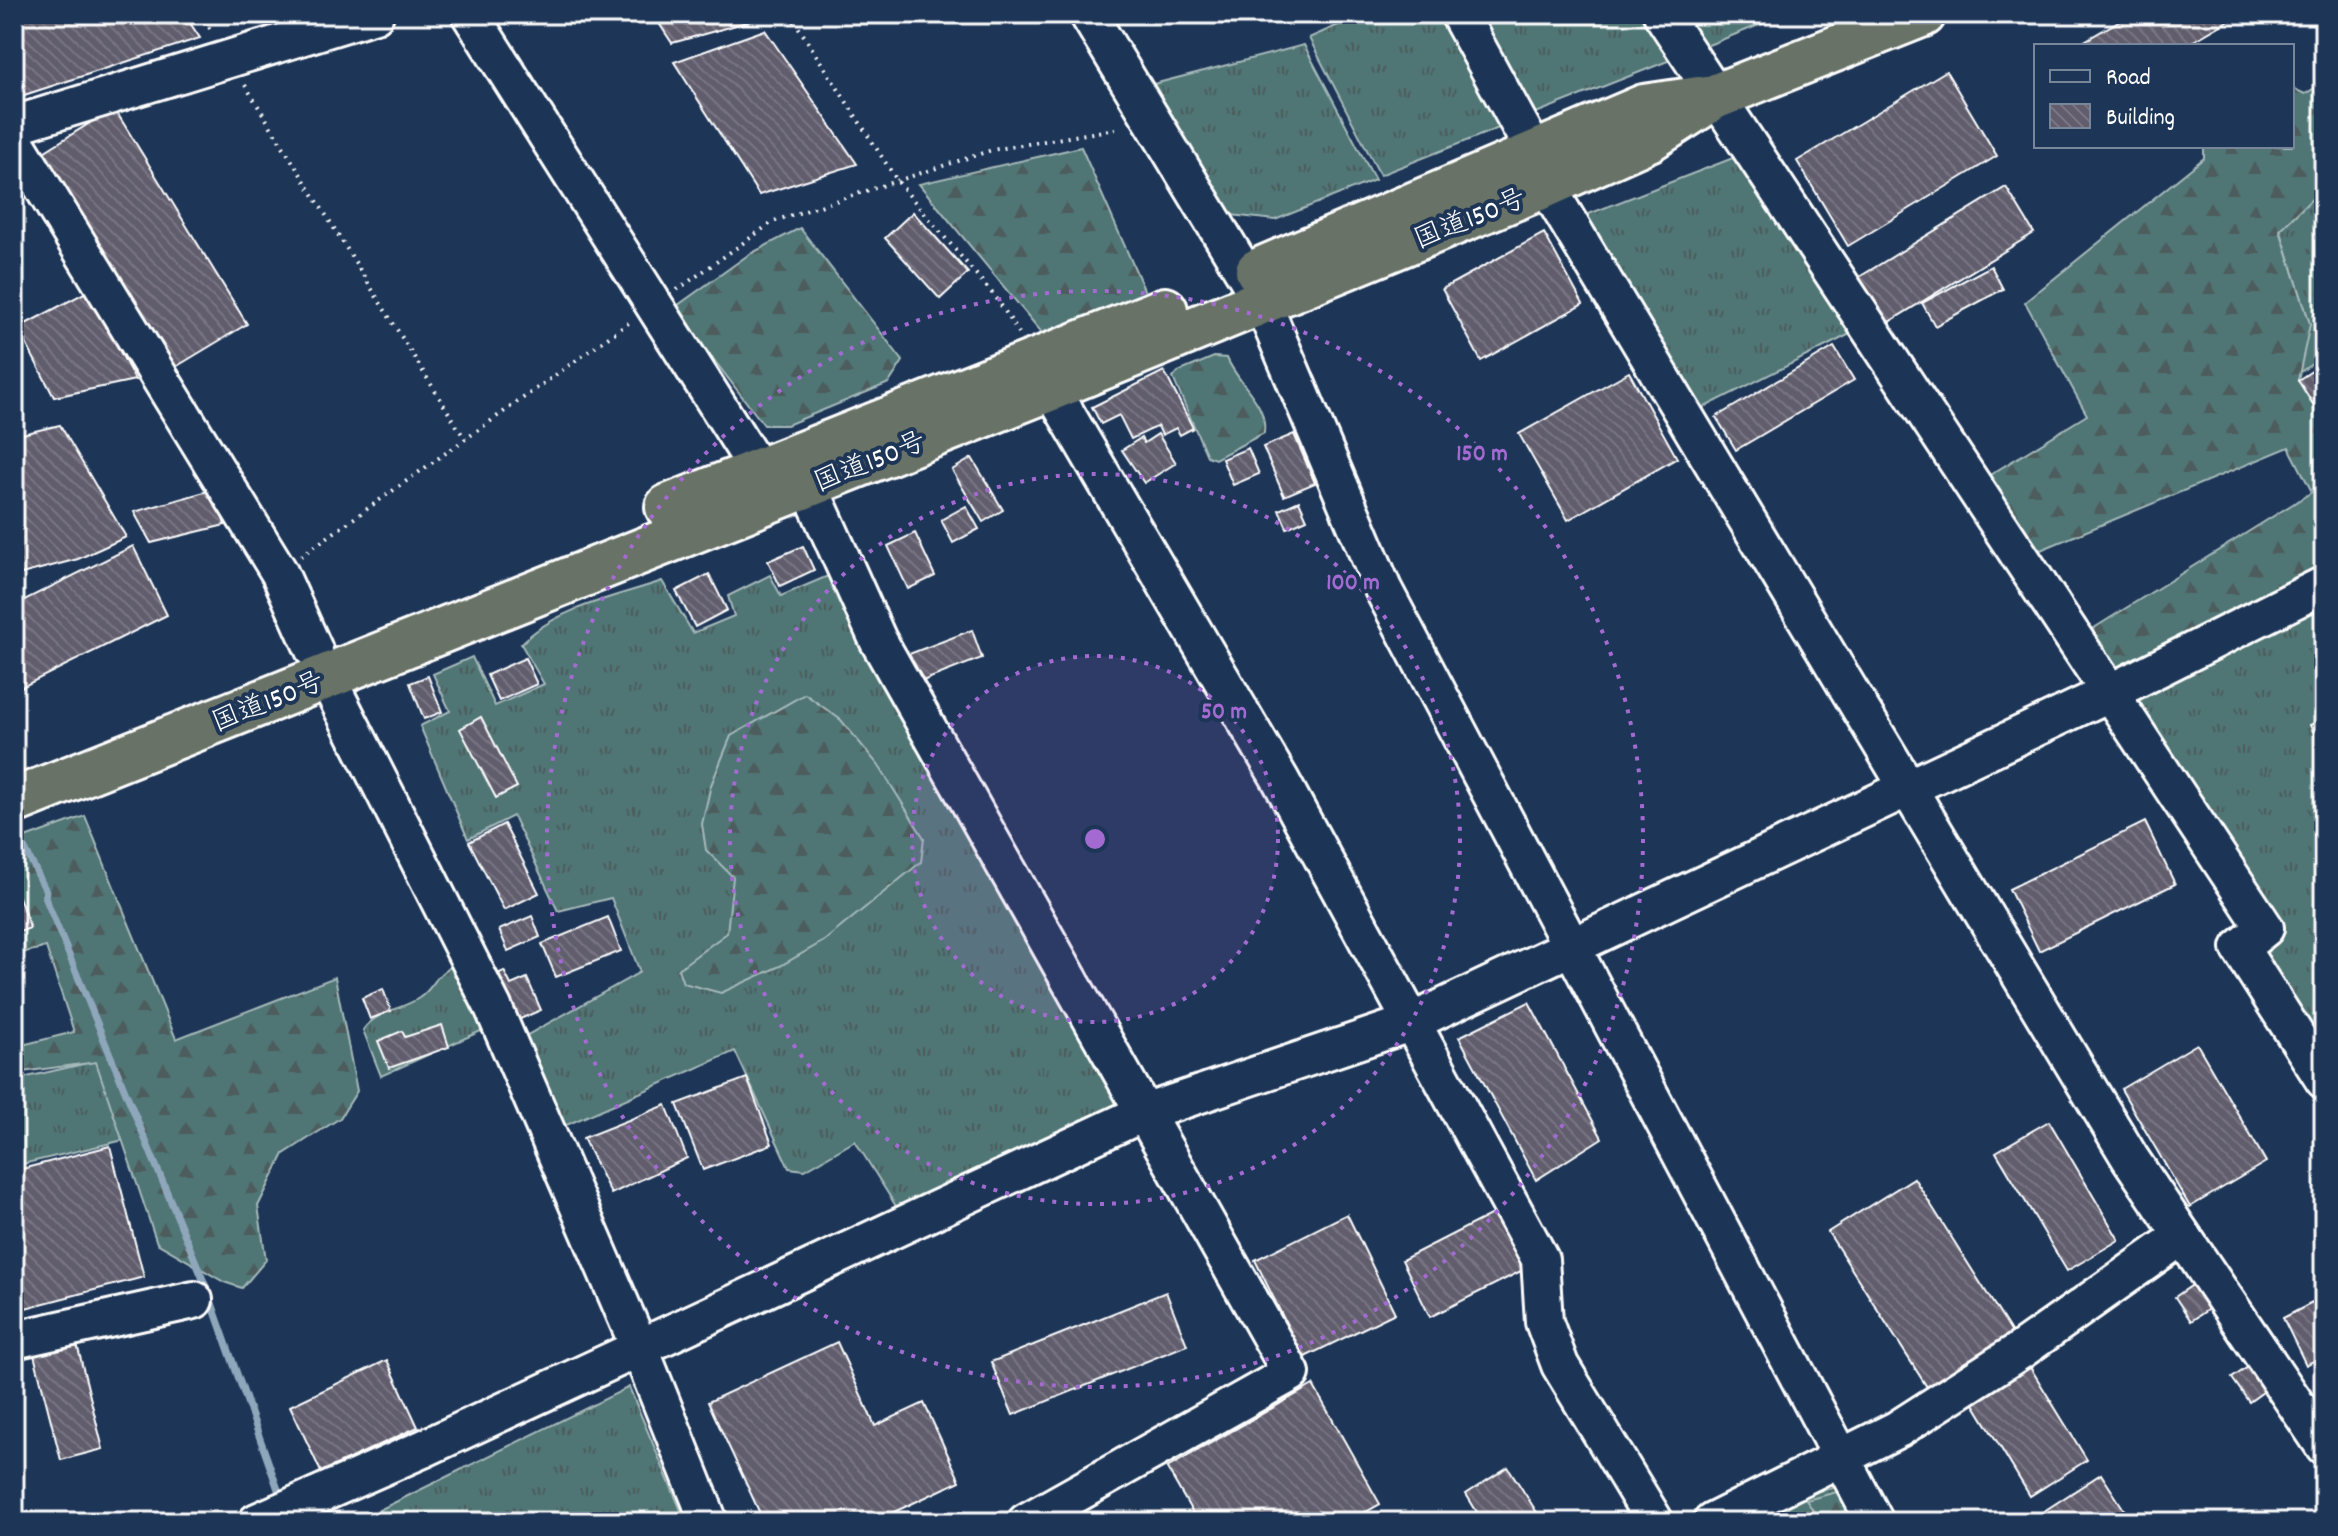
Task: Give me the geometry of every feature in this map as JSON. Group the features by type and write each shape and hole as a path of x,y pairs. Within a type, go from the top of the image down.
{"highway":[{"name":"国道150号","path":"14,801 759,471 1043,374 1255,289 1541,169 1644,107 1714,97 1923,14"},
{"name":"国道150号","path":"14,769 320,663 808,484 1043,374"}],"street":[{"path":"14,125 375,14"},
{"path":"470,14 759,471"},
{"path":"1088,14 1255,289 1383,589 1875,1522"},
{"path":"1459,14 1541,169 2130,1158 2324,1446"},
{"path":"1662,14 2265,928 2240,948 2324,1080"},
{"path":"14,140 279,572 320,663 493,1007 640,1349 709,1522"},
{"path":"1043,374 1280,779 1540,1259 1544,1322 1560,1365 1655,1522"},
{"path":"808,484 878,640 1141,1114 1291,1373 1026,1522"},
{"path":"257,1522 640,1349 1141,1114 1410,1023 2109,693 2324,585"},
{"path":"1712,1522 1898,1429 1972,1382 2182,1236"},
{"path":"14,1340 194,1300"}],"path":[{"path":"200,14 465,439"},
{"path":"790,14 898,182 997,299 1043,374"},
{"path":"279,572 774,221 992,150 1155,123"}],"green space":[{"path":"1363,14 1440,14 1509,124 1380,175 1309,38"},
{"path":"1512,14 1787,14 1531,115 1483,27"},
{"path":"1304,45 1375,180 1275,220 1231,215 1150,85"},
{"path":"2324,82 2324,187 2280,230 2310,324 2298,380 2324,424 2324,574 2124,671 2097,651 2086,633 2312,492 2289,447 2031,554 1980,481 2087,415 2025,302 2204,158 2204,148 2294,148 2294,89 2305,94"},
{"path":"1081,147 1146,294 1047,339 919,184"},
{"path":"1733,158 1852,333 1693,413 1568,222"},
{"path":"2324,187 2324,356 2297,374 2310,324 2280,229"},
{"path":"800,228 903,361 889,383 787,425 764,425 674,308 748,255"},
{"path":"1214,357 1227,358 1257,403 1264,422 1264,433 1215,459 1207,456 1173,378 1178,372"},
{"path":"835,573 1121,1109 899,1211 855,1141 805,1170 789,1168 735,1051 562,1127 515,1042 640,972 611,898 558,911 513,816 468,839 420,726 450,711 433,674 472,657 495,706 544,684 521,644 568,612 662,581 693,633 734,616 728,596 770,575 781,596"},
{"path":"2324,594 2324,1050 2259,958 2130,701"},
{"path":"805,694 841,720 879,766 924,838 921,862 824,941 780,966 721,993 683,983 678,969 727,933 733,877 706,850 702,824 711,785 731,736"},
{"path":"85,816 176,1039 335,977 357,1091 340,1118 284,1154 258,1206 266,1260 242,1288 224,1282 157,1243 96,1062 14,1073 14,1047 74,1032 46,947 14,955 14,842"},
{"path":"464,964 490,1027 381,1076 363,1030 382,1015 419,998 447,969"},
{"path":"96,1061 128,1139 14,1166 14,1080"},
{"path":"629,1387 686,1522 355,1522"},
{"path":"1855,1483 1877,1522 1678,1522"},
{"path":"1837,1492 1854,1522 1821,1522 1806,1500"}],"building":[{"path":"14,14 184,14 200,38 18,97 14,90"},
{"path":"653,14 772,14 772,15 672,43"},
{"path":"2131,14 2240,14 2188,44 2079,44"},
{"path":"765,30 857,164 759,195 674,62"},
{"path":"1946,71 1997,156 1848,246 1797,161"},
{"path":"114,108 247,324 174,368 42,153"},
{"path":"2006,187 2034,233 1884,325 1856,279"},
{"path":"913,212 968,273 940,299 885,238"},
{"path":"1544,233 1583,304 1481,361 1442,289"},
{"path":"1991,266 2003,289 1935,326 1922,303"},
{"path":"88,291 135,380 54,397 18,328"},
{"path":"1834,347 1854,380 1736,450 1716,417"},
{"path":"2324,363 2324,421 2298,380"},
{"path":"1164,371 1193,428 1180,435 1176,428 1162,435 1158,426 1131,439 1119,415 1101,424 1092,407"},
{"path":"1629,372 1677,458 1568,520 1519,434"},
{"path":"60,425 126,537 78,559 14,576 14,436"},
{"path":"1158,434 1176,463 1144,483 1122,450 1141,438 1144,443"},
{"path":"1294,434 1315,483 1284,496 1263,447"},
{"path":"1248,448 1259,474 1233,485 1222,459"},
{"path":"972,458 1003,510 983,522 952,470"},
{"path":"215,489 225,525 151,543 134,512"},
{"path":"1299,501 1307,519 1287,528 1279,510"},
{"path":"966,506 979,529 953,543 941,520"},
{"path":"915,533 935,576 908,589 888,546"},
{"path":"133,546 167,615 14,691 14,605"},
{"path":"803,546 814,570 780,586 768,561"},
{"path":"709,574 727,610 695,627 676,591"},
{"path":"972,630 982,658 920,682 909,654"},
{"path":"525,658 537,684 499,701 487,675"},
{"path":"428,676 442,712 424,719 410,683"},
{"path":"481,717 517,787 496,798 460,729"},
{"path":"2324,719 2324,753 2310,725"},
{"path":"2145,822 2175,884 2039,951 2009,889"},
{"path":"504,824 539,893 504,910 469,842"},
{"path":"19,897 30,928 14,934 14,899"},
{"path":"532,916 540,937 508,951 499,930"},
{"path":"608,917 621,951 556,977 542,944"},
{"path":"504,971 511,985 527,978 541,1010 511,1023 491,977"},
{"path":"383,989 391,1011 370,1019 362,998"},
{"path":"1529,1002 1602,1138 1536,1180 1459,1037"},
{"path":"442,1025 449,1047 389,1068 378,1041 402,1031 405,1037"},
{"path":"2197,1044 2266,1162 2190,1207 2121,1089"},
{"path":"747,1078 772,1144 703,1170 677,1104"},
{"path":"666,1105 687,1158 611,1194 583,1138"},
{"path":"2049,1121 2119,1240 2067,1271 1996,1152"},
{"path":"110,1146 144,1277 14,1311 14,1171"},
{"path":"1914,1178 2012,1333 1927,1387 1828,1232"},
{"path":"1494,1213 1523,1270 1430,1317 1402,1260"},
{"path":"1347,1214 1395,1313 1303,1358 1255,1260"},
{"path":"2197,1282 2213,1306 2191,1321 2175,1297"},
{"path":"1166,1292 1187,1345 1013,1415 991,1362"},
{"path":"2324,1297 2324,1356 2306,1365 2283,1318"},
{"path":"75,1336 103,1449 61,1460 32,1347"},
{"path":"837,1342 875,1426 924,1403 960,1481 873,1522 764,1522 708,1402"},
{"path":"387,1360 418,1427 321,1472 290,1406"},
{"path":"2254,1363 2270,1387 2249,1402 2232,1378"},
{"path":"2030,1367 2087,1460 2030,1496 1973,1402"},
{"path":"1313,1385 1380,1504 1348,1522 1198,1522 1167,1468"},
{"path":"1508,1467 1543,1522 1483,1522 1466,1494"},
{"path":"2101,1474 2132,1522 2042,1522 2038,1515"}],"waterway":[{"path":"17,833 46,891 45,897 207,1289 280,1495"}]}
